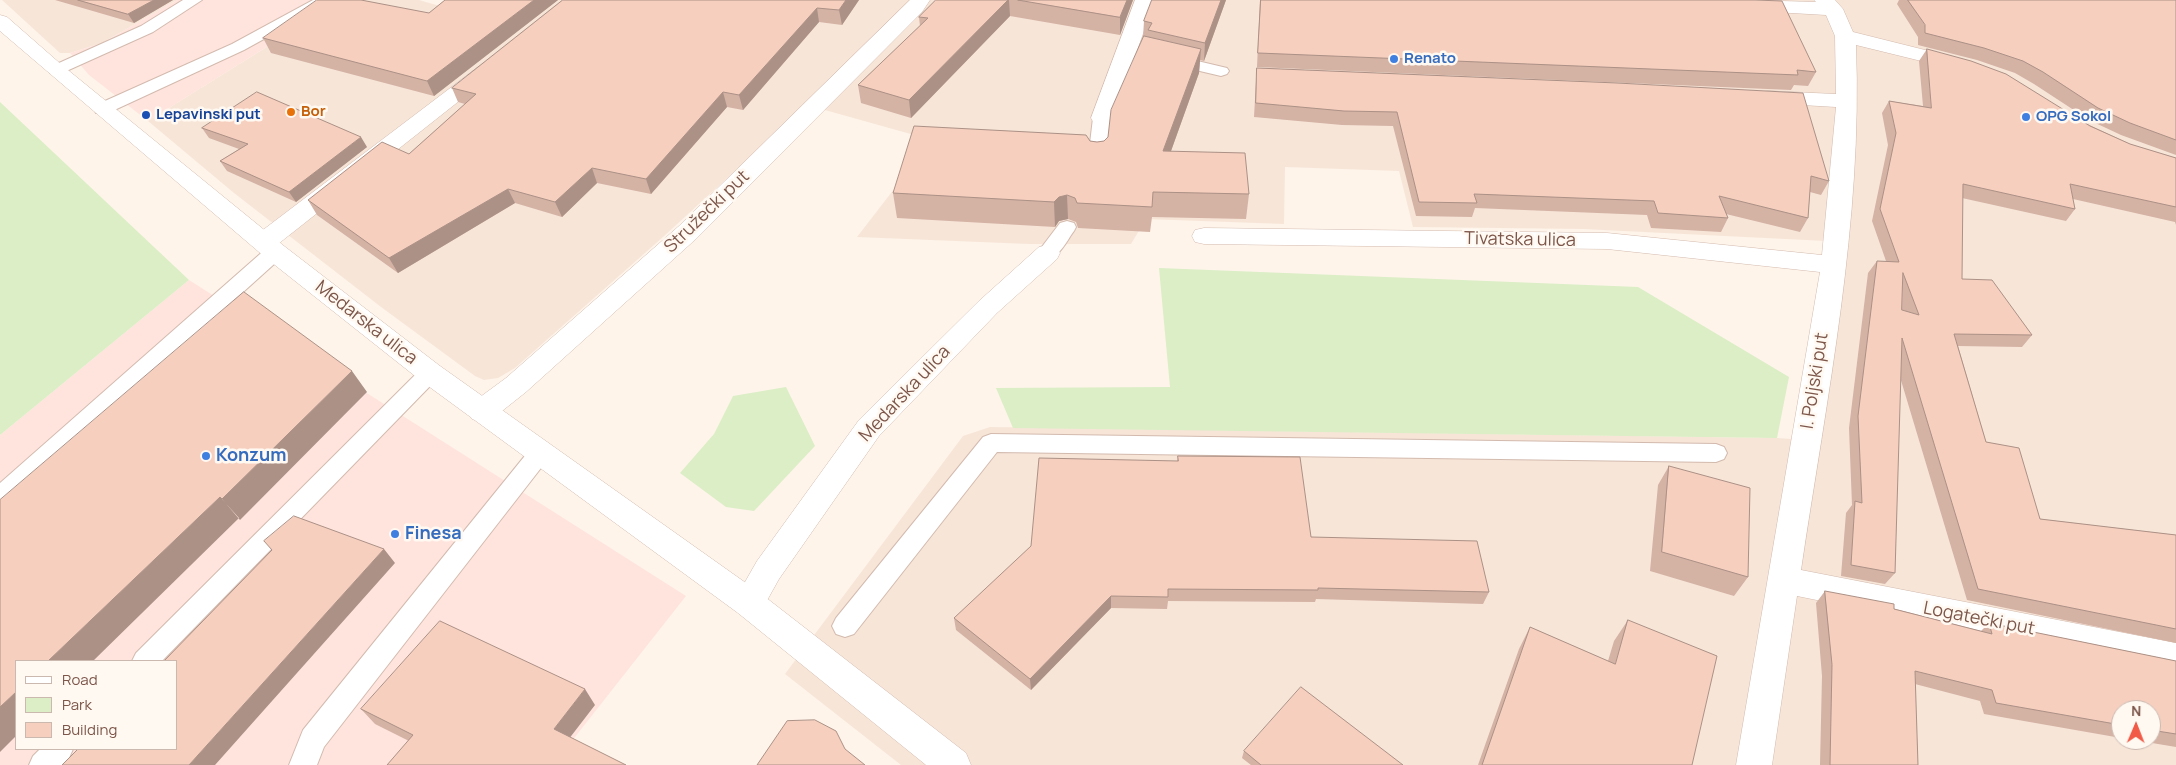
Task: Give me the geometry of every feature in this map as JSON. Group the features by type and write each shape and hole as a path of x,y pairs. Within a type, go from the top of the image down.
{"street":[{"name":"Stružečki put","path":"482,411 516,385 688,232 915,8 920,0"},
{"path":"1102,118 1142,54 1145,0"},
{"path":"1726,6 1829,5"},
{"name":"I. Poljski put","path":"1754,765 1834,265 1847,101 1845,36 1829,5"},
{"name":"Medarska ulica","path":"0,21 102,109 270,247 430,373 749,603 953,765"},
{"path":"1845,36 1979,70"},
{"path":"270,247 499,60"},
{"path":"1749,96 1847,101"},
{"name":"Tivatska ulica","path":"1204,236 1608,241 1834,265"},
{"name":"Medarska ulica","path":"749,603 768,570 870,428 988,307 1048,253"},
{"name":"Logatečki put","path":"1783,580 2176,658"}],"lane":[{"path":"56,70 147,29 194,0"},
{"path":"102,109 238,47 324,0"},
{"path":"1142,54 1221,70"},
{"path":"1097,160 1102,118"},
{"path":"1048,253 1067,227"},
{"path":"0,497 270,247"},
{"path":"146,660 430,373"},
{"path":"845,626 991,443 1716,453"},
{"path":"304,765 313,739 540,453"},
{"path":"43,765 58,750"}],"shaded area":[{"path":"2,0 177,0 102,43 70,53 60,53"},
{"path":"177,0 342,0 148,121 89,75 70,53 102,43"},
{"path":"342,0 419,0 450,9 462,0 2176,0 2176,765 901,765 785,674 963,436 990,427 1777,438 1821,441 1846,242 1583,229 1413,227 1399,171 1285,167 1284,224 1146,219 1131,244 1029,244 857,237 932,140 807,105 663,237 515,368 498,378 484,380 475,376 381,307 234,193 148,121"},
{"path":"189,280 686,596 553,765 0,765 0,435"}],"green space":[{"path":"0,102 189,280 0,435"},
{"path":"1159,268 1638,287 1789,377 1777,438 1013,428 996,388 1170,387"},
{"path":"786,387 815,446 754,511 726,507 680,473 714,434 733,396"}],"building":[{"path":"78,0 154,0 128,14"},
{"path":"317,0 361,0 429,13 445,0 534,0 427,81 263,38"},
{"path":"563,0 846,0 839,10 817,8 739,95 723,92 646,179 592,168 555,202 508,189 389,258 308,200 382,142 409,154 476,94 452,88"},
{"path":"936,0 1008,0 909,100 858,85 928,18 919,17"},
{"path":"1018,0 1127,0 1120,17"},
{"path":"1152,0 1221,0 1205,43 1148,30 1152,23 1144,21"},
{"path":"1261,0 1782,1 1816,72 1797,70 1798,75 1258,53"},
{"path":"1908,0 2176,0 2176,140 2130,123 2098,108 2023,61 1984,48 1925,33 1925,25"},
{"path":"1144,36 1201,49 1163,151 1245,153 1249,194 1153,192 1152,207 1077,203 1075,198 1067,195 1059,197 1054,202 893,193 914,126 1086,135 1090,141 1104,141 1108,137 1111,110"},
{"path":"1927,49 1971,61 2006,74 2090,126 2130,144 2176,158 2176,207 2070,184 2075,209 1963,184 1962,279 1992,280 2032,335 1954,334 1986,442 2019,448 2040,519 2176,535 2176,629 1978,589 1902,338 1895,573 1851,565 1855,501 1862,503 1858,416 1877,261 1899,262 1880,209 1896,133 1889,101 1931,108","holes":["1903,273 1919,315 1902,310"]},
{"path":"1257,68 1803,93 1829,181 1811,176 1808,218 1719,196 1728,218 1658,213 1654,201 1474,194 1477,203 1419,202 1397,112 1344,111 1256,103"},
{"path":"257,92 361,137 289,192 220,161 248,144 202,128"},
{"path":"244,292 352,371 222,499 220,497 49,660 15,660 15,693 0,707 0,500"},
{"path":"1178,456 1300,457 1311,537 1477,541 1489,592 1318,588 1318,590 1168,589 1168,597 1111,596 1030,679 954,618 1031,546 1039,458 1178,461"},
{"path":"1669,466 1750,488 1748,577 1662,552"},
{"path":"294,516 384,549 189,765 62,765 77,750 178,750 178,660 165,660 272,550 264,541"},
{"path":"1825,591 1894,604 1894,609 1992,634 1989,623 2176,661 2176,734 2161,732 2161,700 2111,700 2111,723 1996,703 1992,690 1915,671 1918,765 1830,765 1832,665"},
{"path":"1628,620 1717,656 1692,765 1482,765 1530,627 1615,664"},
{"path":"440,621 585,689 554,729 626,765 387,765 413,735 361,709"},
{"path":"1301,687 1403,765 1261,765 1244,751"},
{"path":"815,720 836,731 845,749 865,765 757,765 787,721"}],"place":[{"name":"Renato","path":"1394,59"},
{"name":"Bor","path":"291,112"},
{"name":"Lepavinski put","path":"146,115"},
{"name":"OPG Sokol","path":"2026,117"},
{"name":"Konzum","path":"206,456"},
{"name":"Finesa","path":"395,534"}]}
